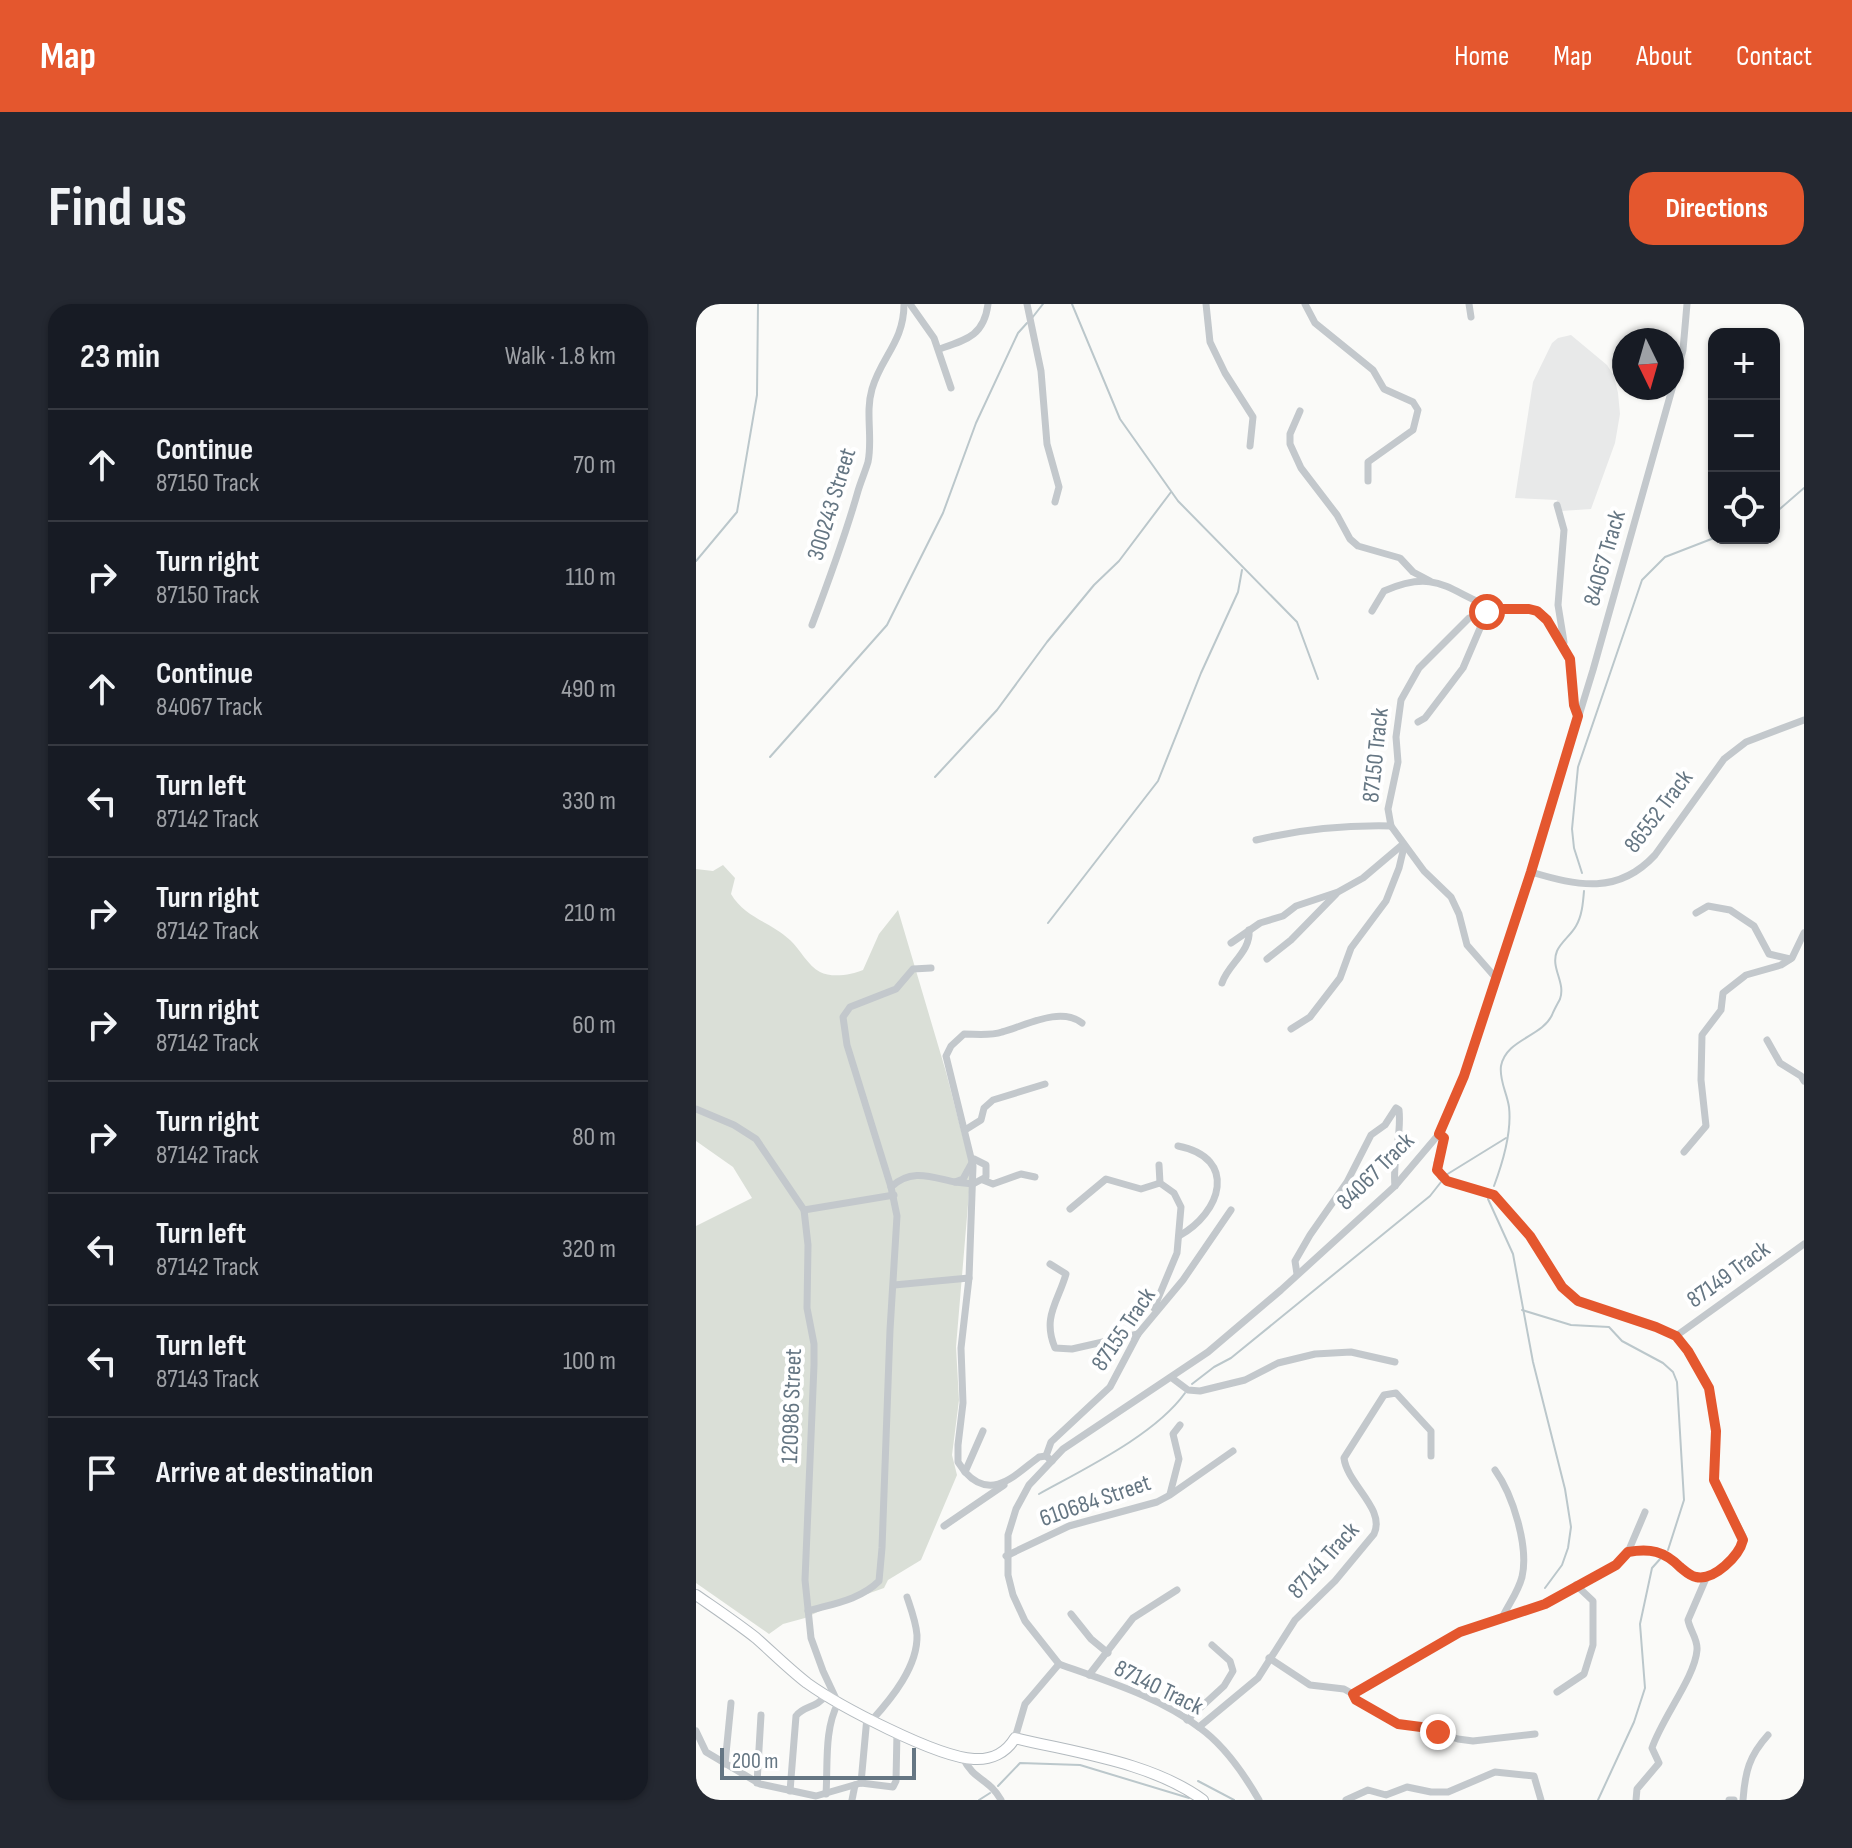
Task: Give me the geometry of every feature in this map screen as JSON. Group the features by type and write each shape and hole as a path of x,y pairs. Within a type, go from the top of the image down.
{"main road":[{"path":"696,1595 748,1632 806,1682 838,1703 897,1732 963,1758 982,1759 997,1755 1015,1738 1137,1769 1173,1782 1203,1800"}],"street":[{"path":"907,304 929,327 951,388"},
{"name":"300243 Street","path":"812,625 848,530 867,464 871,444 869,405 872,389 893,349 907,304"},
{"path":"939,349 973,337 987,313 988,304"},
{"path":"1027,304 1041,371 1047,444 1059,487 1055,502"},
{"path":"1206,304 1210,342 1225,373 1253,417 1250,446"},
{"path":"1305,304 1315,323 1373,370 1384,389 1413,402 1418,410 1413,430 1368,462 1368,481"},
{"path":"1469,304 1471,317"},
{"name":"84067 Track","path":"1059,1664 1035,1636 1018,1607 1008,1575 1006,1556 1008,1535 1020,1500 1049,1458 1172,1378 1228,1337 1395,1186 1439,1134 1457,1096 1593,670 1683,350 1687,304"},
{"path":"1300,411 1290,434 1290,444 1301,468 1341,520 1351,541 1358,546 1400,558 1413,572 1430,581"},
{"path":"1557,505 1564,530 1558,605 1565,648"},
{"path":"1372,611 1384,591 1408,583 1430,581 1442,583 1496,609"},
{"name":"87150 Track","path":"1495,977 1467,945 1451,897 1424,871 1391,826 1388,809 1398,762 1397,720 1403,694 1419,668 1469,618 1496,609 1537,611 1547,620 1565,648 1571,666 1572,694 1578,716"},
{"path":"1418,722 1425,718 1463,668 1487,612"},
{"name":"86552 Track","path":"1531,872 1584,885 1614,882 1640,870 1655,855 1724,759 1746,742 1804,720"},
{"path":"1256,840 1301,829 1391,826"},
{"path":"1231,943 1264,921 1283,916 1296,906 1338,892 1363,878 1403,846"},
{"path":"1291,1029 1310,1017 1340,978 1351,948 1386,901 1399,868 1403,846"},
{"path":"1267,959 1291,940 1338,892"},
{"path":"1696,913 1708,906 1730,910 1754,926 1769,954 1790,959"},
{"path":"1222,983 1248,943 1249,930"},
{"path":"1684,1152 1706,1126 1701,1080 1702,1035 1721,1010 1723,993 1738,979 1790,959 1804,933"},
{"path":"808,1611 864,1593 880,1577 897,1216 847,1045 843,1017 850,1007 896,989 913,969 931,968"},
{"path":"1005,1483 981,1484 965,1472 957,1458 963,1403 961,1348 969,1278 973,1160 946,1060 951,1046 961,1035 1000,1033 1028,1022 1071,1016 1082,1023"},
{"path":"1767,1040 1780,1063 1804,1081"},
{"path":"965,1130 981,1120 984,1108 993,1100 1045,1084"},
{"path":"1297,1274 1295,1261 1310,1235 1347,1182 1371,1135 1385,1125 1393,1109 1397,1108 1401,1129 1395,1147 1395,1186"},
{"name":"120986 Street","path":"696,1109 734,1125 756,1139 804,1210 808,1245 807,1308 814,1344 805,1580 814,1647 838,1703"},
{"path":"1439,1134 1444,1138 1437,1163 1441,1177 1451,1183 1494,1195 1530,1236 1567,1293 1585,1305 1676,1336 1695,1361 1709,1388 1716,1431 1714,1480 1743,1536 1742,1544 1734,1555 1707,1576 1688,1620 1697,1643 1697,1653 1689,1676 1659,1728 1652,1748 1659,1763 1637,1789 1636,1800"},
{"path":"1178,1146 1204,1154 1215,1169 1218,1184 1217,1192 1202,1217 1179,1236"},
{"path":"955,1182 967,1175 973,1160"},
{"path":"804,1210 892,1191 900,1180 918,1174 973,1184 986,1177 987,1167 982,1161 973,1160"},
{"path":"1159,1165 1160,1183"},
{"path":"983,1180 993,1184 1024,1173 1035,1177"},
{"path":"1070,1209 1108,1179 1141,1189 1160,1183 1179,1200 1177,1253 1148,1320"},
{"name":"87155 Track","path":"1049,1458 1051,1442 1110,1387 1138,1334 1183,1280 1231,1210"},
{"name":"87149 Track","path":"1676,1336 1804,1244"},
{"path":"1050,1264 1066,1274 1051,1309 1055,1348 1072,1349 1138,1334"},
{"path":"894,1285 969,1278"},
{"path":"1172,1378 1188,1390 1200,1391 1245,1380 1278,1363 1315,1354 1351,1352 1395,1362"},
{"name":"87141 Track","path":"1199,1727 1258,1678 1295,1620 1335,1581 1378,1526 1375,1515 1346,1469 1344,1458 1384,1395 1396,1393 1426,1424 1433,1436 1431,1456"},
{"path":"1170,1495 1179,1459 1173,1434 1180,1425"},
{"path":"965,1472 983,1431"},
{"name":"610684 Street","path":"1006,1556 1069,1526 1147,1505 1170,1495 1233,1451"},
{"path":"944,1526 1039,1457 1049,1458"},
{"path":"1495,1470 1506,1487 1513,1507 1524,1555 1517,1594 1503,1616"},
{"path":"1353,1694 1460,1632 1545,1604 1616,1565 1628,1552 1645,1512"},
{"path":"1628,1552 1656,1551 1668,1556 1693,1576 1707,1576"},
{"path":"1557,1692 1582,1678 1591,1656 1593,1601 1576,1585"},
{"path":"1089,1675 1133,1618 1177,1590"},
{"path":"852,1800 870,1719 897,1691 916,1641 915,1623 907,1597"},
{"path":"1071,1614 1091,1639 1108,1653"},
{"path":"1187,1720 1224,1686 1233,1671 1230,1661 1212,1645"},
{"path":"1269,1658 1310,1685 1344,1689 1356,1700 1398,1724 1473,1741 1535,1734"},
{"path":"1015,1738 1025,1704 1059,1664"},
{"name":"87140 Track","path":"1059,1664 1142,1696 1199,1727 1219,1744 1259,1800"},
{"path":"790,1791 796,1716 802,1710 816,1706 826,1695"},
{"path":"725,1764 731,1703"},
{"path":"826,1794 828,1739 838,1703"},
{"path":"757,1783 761,1715"},
{"path":"696,1731 706,1752 757,1783 816,1796 858,1784 890,1788 895,1785 897,1732"},
{"path":"1743,1800 1748,1764 1753,1752 1768,1735"},
{"path":"963,1758 970,1772 989,1784 1001,1800"},
{"path":"1346,1800 1368,1790 1386,1795 1407,1787 1448,1792 1498,1772 1534,1776 1541,1800"}],"shaded area":[{"path":"1571,335 1607,365 1612,373 1612,400 1619,400 1620,414 1615,443 1591,509 1561,511 1557,500 1515,498 1533,382 1552,343"},
{"path":"723,865 735,878 731,894 743,909 783,934 812,966 825,974 842,975 863,970 879,934 898,910 971,1169 956,1347 959,1400 952,1455 957,1475 921,1560 888,1580 884,1588 783,1624 769,1634 696,1583 696,1226 752,1198 733,1167 696,1141 696,869 713,871"}],"waterway":[{"path":"696,312 707,304"},
{"path":"696,561 737,512 757,395 758,304"},
{"path":"1032,318 1043,304"},
{"path":"1072,304 1120,419 1178,501 1297,622 1318,679"},
{"path":"770,757 887,625 943,513 976,423 1018,333 1027,323"},
{"path":"1780,509 1804,488"},
{"path":"935,777 997,710 1047,642 1094,585 1119,561 1171,492"},
{"path":"1582,873 1572,829 1578,767 1642,580 1665,557 1708,540"},
{"path":"1048,923 1158,781 1201,673 1238,592 1242,570"},
{"path":"1494,1186 1509,1127 1509,1107 1501,1066 1510,1050 1547,1022 1560,999 1561,987 1555,957 1578,922 1584,891"},
{"path":"1446,1175 1506,1138"},
{"path":"1192,1384 1231,1358 1430,1196 1441,1182"},
{"path":"1488,1199 1513,1254 1533,1362 1565,1489 1571,1527 1562,1565 1545,1588"},
{"path":"1522,1310 1571,1325 1609,1327 1622,1341 1663,1363 1673,1372 1677,1382 1684,1500 1668,1550"},
{"path":"1039,1494 1137,1437 1156,1423 1185,1393"},
{"path":"1598,1800 1634,1722 1645,1688 1640,1624 1652,1568 1661,1558"},
{"path":"998,1786 1020,1763 1080,1765 1189,1798"},
{"path":"1198,1781 1234,1800"},
{"path":"979,1800 990,1793"}],"route":[{"path":"1438,1732 1398,1724 1363,1705 1353,1694 1460,1632 1545,1604 1616,1565 1628,1552 1650,1549 1661,1552 1685,1572 1699,1578 1723,1567 1743,1540 1714,1480 1716,1431 1709,1388 1700,1368 1676,1336 1578,1301 1562,1287 1530,1236 1494,1195 1447,1181 1437,1170 1444,1138 1439,1134 1464,1076 1578,716 1574,705 1570,659 1541,613 1529,609 1487,612"}]}
